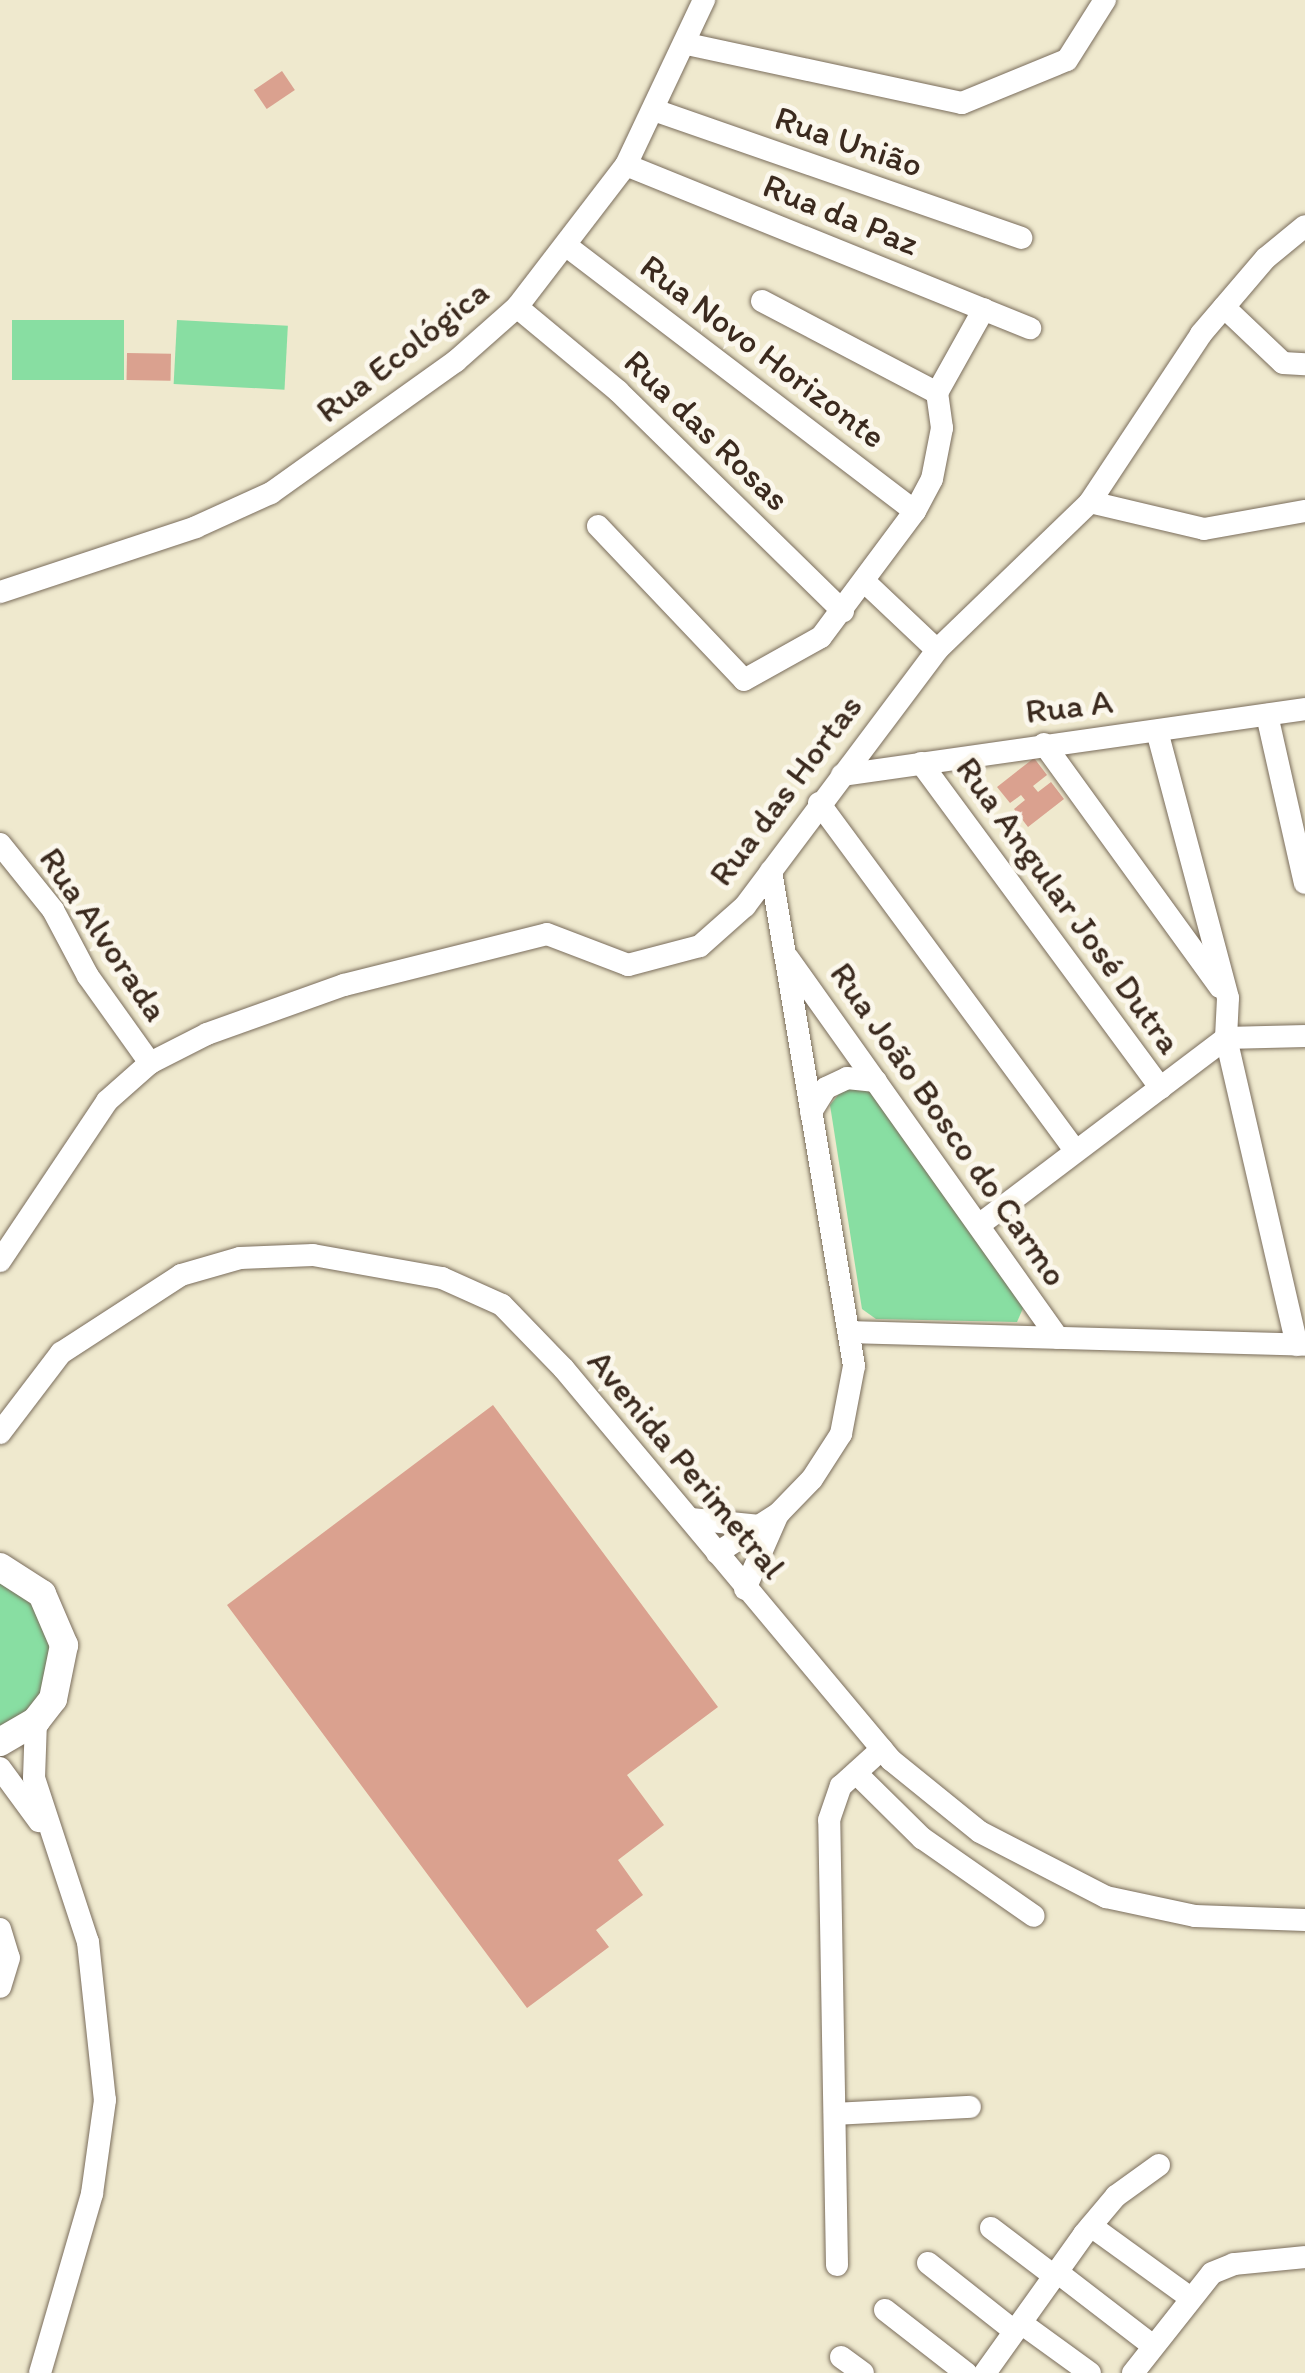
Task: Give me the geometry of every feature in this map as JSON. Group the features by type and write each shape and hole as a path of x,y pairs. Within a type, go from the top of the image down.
{"street":[{"name":"Rua Ecológica","path":"0,592 196,527 271,492 456,361 517,307 568,247 626,165 704,0"},
{"path":"686,44 962,103 1067,60 1106,0"},
{"name":"Rua União","path":"654,110 1022,238"},
{"name":"Rua da Paz","path":"626,165 1030,328"},
{"name":"Rua das Hortas","path":"1,1258 107,1100 150,1063 207,1034 344,986 547,934 628,965 670,959 700,946 745,906 938,650 1090,502 1224,307 1305,226"},
{"name":"Rua Novo Horizonte","path":"568,247 915,511"},
{"path":"762,301 937,394"},
{"name":"Rua das Rosas","path":"517,307 618,391 843,611"},
{"path":"1224,307 1282,363 1305,364"},
{"path":"598,526 744,680 821,637 915,511 932,478 942,428 937,394 984,309"},
{"path":"1090,502 1204,529 1305,511"},
{"path":"865,582 938,650"},
{"name":"Rua A","path":"842,775 1305,709"},
{"path":"1266,715 1305,883"},
{"path":"849,1332 1301,1345 1226,1038 1228,998 1157,731"},
{"path":"1044,744 1228,998"},
{"name":"Rua Angular José Dutra","path":"921,763 1160,1088"},
{"path":"819,803 1076,1150"},
{"name":"Rua Alvorada","path":"0,844 53,910 88,976 150,1063"},
{"path":"717,1553 769,1519 812,1479 840,1434 854,1366 771,871"},
{"name":"Rua João Bosco do Carmo","path":"783,951 1058,1338"},
{"path":"978,1224 1226,1038 1305,1036"},
{"path":"811,1112 826,1088 846,1078 876,1081"},
{"name":"Avenida Perimetral","path":"0,1433 61,1352 181,1275 240,1258 342,1258 442,1278 502,1305 624,1435 745,1589 882,1749 980,1832 1106,1898 1195,1916 1305,1920"},
{"path":"692,1519 769,1519"},
{"path":"745,1589 769,1519"},
{"path":"0,1556 11,1572 50,1606 64,1646 62,1673 36,1721 31,1761 50,1836 88,1942 106,2100 92,2194 40,2373"},
{"path":"0,1742 36,1721"},
{"path":"837,2264 829,1820 841,1786 882,1749"},
{"path":"0,1768 50,1836"},
{"path":"856,1773 922,1838 1034,1916"},
{"path":"0,1928 4,1961 0,1987"},
{"path":"834,2114 970,2107"},
{"path":"985,2373 1116,2196 1159,2165"},
{"path":"1091,2226 1188,2296"},
{"path":"990,2228 1153,2346"},
{"path":"1133,2373 1188,2296 1212,2273 1234,2264 1305,2257"},
{"path":"928,2263 1090,2373"},
{"path":"886,2310 966,2373"},
{"path":"841,2357 862,2373"}],"green space":[{"path":"12,320 124,320 124,380 12,380"},
{"path":"177,320 288,326 284,390 174,384"},
{"path":"843,1089 869,1090 1024,1306 1017,1322 876,1319 862,1309 830,1105"},
{"path":"0,1574 44,1611 55,1664 31,1713 0,1731"}],"building":[{"path":"282,71 295,90 267,109 254,90"},
{"path":"127,353 171,354 171,381 127,380"},
{"path":"1034,758 1047,775 1033,786 1038,792 1051,782 1064,799 1028,827 1014,809 1025,800 1021,795 1010,803 997,787"},
{"path":"493,1405 718,1707 627,1775 664,1825 618,1860 643,1895 596,1930 609,1947 527,2008 227,1605"}]}
